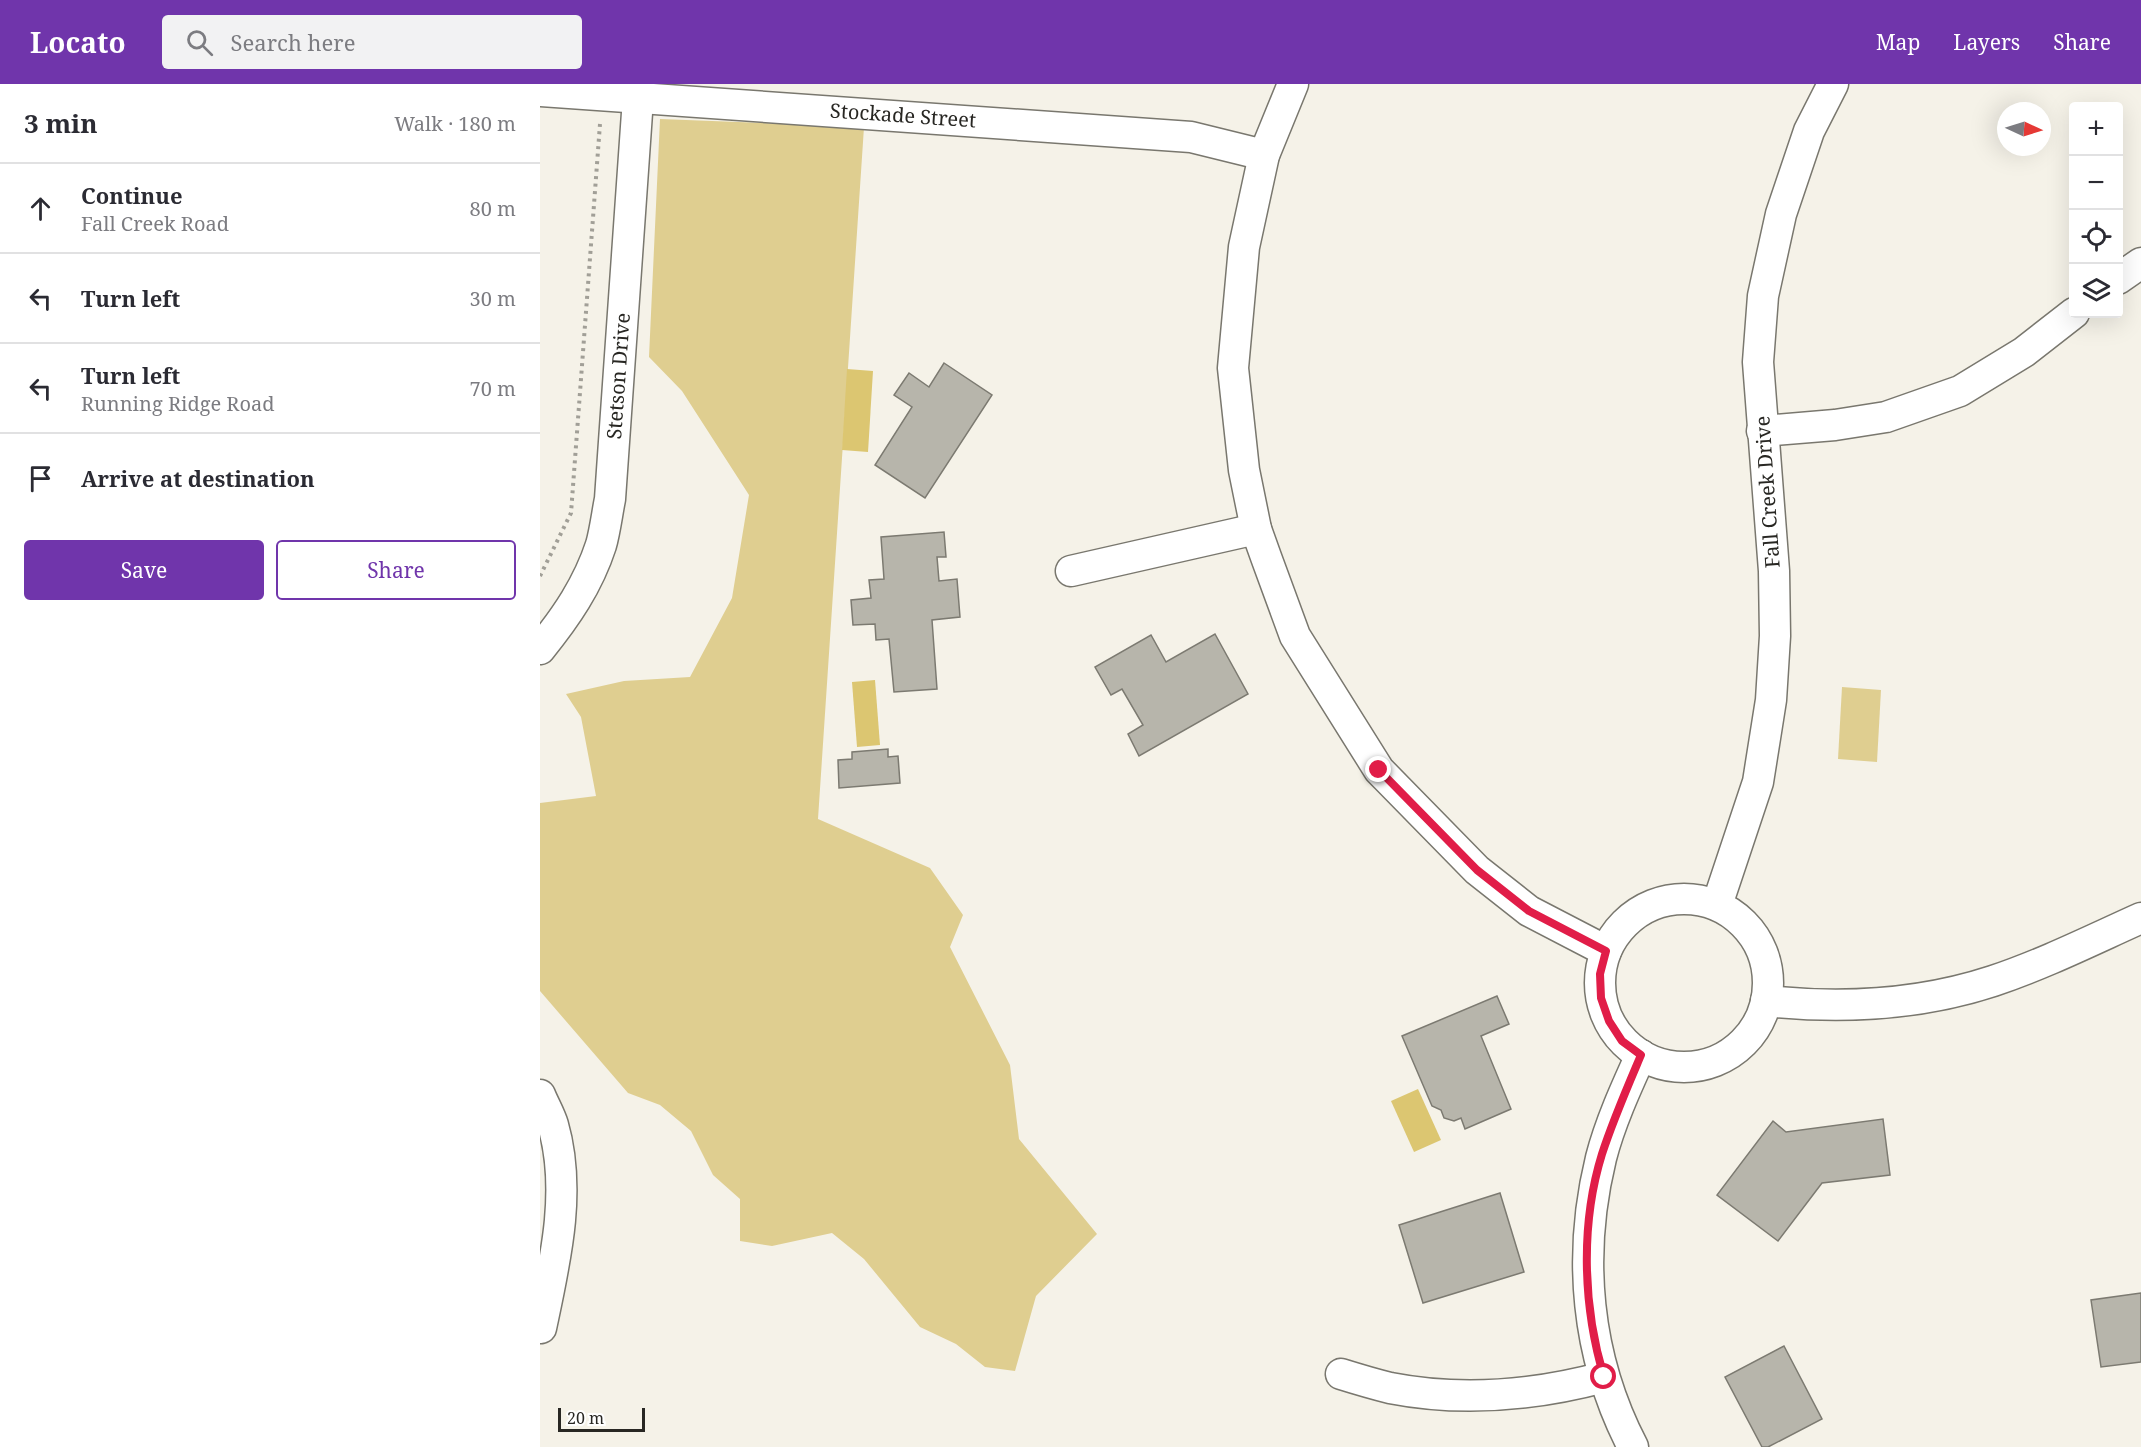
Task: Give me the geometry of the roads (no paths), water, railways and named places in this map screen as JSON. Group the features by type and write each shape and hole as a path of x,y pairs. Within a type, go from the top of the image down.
{"street":[{"path":"1293,84 1264,155 1244,247 1233,368 1244,470 1256,529 1295,636 1379,770 1477,870 1529,911 1606,951"},
{"name":"Fall Creek Drive","path":"1718,905 1758,782 1771,700 1775,636 1774,571 1758,363 1763,296 1781,214 1809,131 1833,84"},
{"name":"Stockade Street","path":"540,91 602,95 638,91 1191,137 1264,155"},
{"name":"Stetson Drive","path":"540,648 569,612 585,586 601,544 610,499 638,91"},
{"path":"2123,276 2141,263"},
{"path":"1762,431 1835,425 1886,417 1960,391 2024,352 2069,316"},
{"path":"1071,571 1256,529"},
{"path":"1691,898 1718,905 1741,921 1759,944 1767,972 1766,1001 1756,1026 1739,1046 1717,1060 1692,1067 1666,1065 1641,1055 1622,1041 1609,1021 1601,998 1600,974 1606,951 1620,928 1640,910 1665,900 1691,898"},
{"path":"1766,1001 1807,1005 1878,1004 1933,996 1992,981 2050,960 2141,918"},
{"path":"1633,1447 1620,1422 1597,1351 1588,1301 1587,1247 1592,1205 1602,1156 1641,1055"},
{"path":"540,1095 552,1123 559,1154 562,1185 556,1256 540,1328"},
{"path":"1341,1374 1389,1388 1447,1396 1510,1396 1567,1387 1604,1377"}]}
